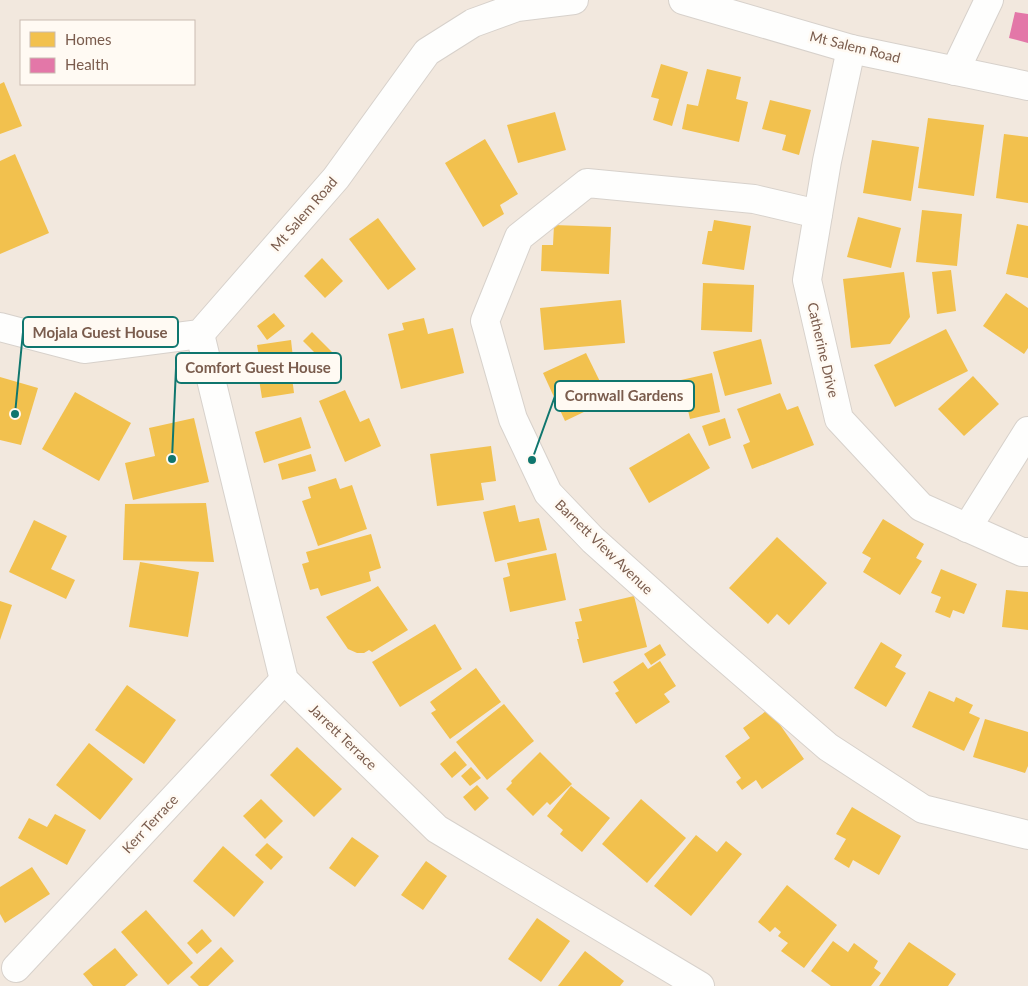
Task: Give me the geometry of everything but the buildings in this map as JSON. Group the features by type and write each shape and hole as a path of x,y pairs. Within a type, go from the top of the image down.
{"street":[{"name":"Mt Salem Road","path":"200,334 336,178 427,52 474,24 517,7 574,0"},
{"name":"Mt Salem Road","path":"683,0 851,49 1028,86"},
{"path":"955,71 989,0"},
{"name":"Catherine Drive","path":"851,49 826,161 807,280 839,418 921,507 1022,552 1028,552"},
{"name":"Barnett View Avenue","path":"818,214 754,199 587,183 519,237 485,321 513,418 548,493 593,540 828,747 923,808 1028,835"},
{"path":"0,327 84,349 200,334 284,680"},
{"path":"967,528 1028,431"},
{"name":"Kerr Terrace","path":"11,973 284,680"},
{"name":"Jarrett Terrace","path":"284,680 437,829 700,986"}],"shaded area":[{"path":"0,0 1028,0 1028,986 0,986"}],"place":[{"name":"Mojala Guest House","path":"15,414"},
{"name":"Comfort Guest House","path":"172,459"},
{"name":"Cornwall Gardens","path":"532,460"}]}
